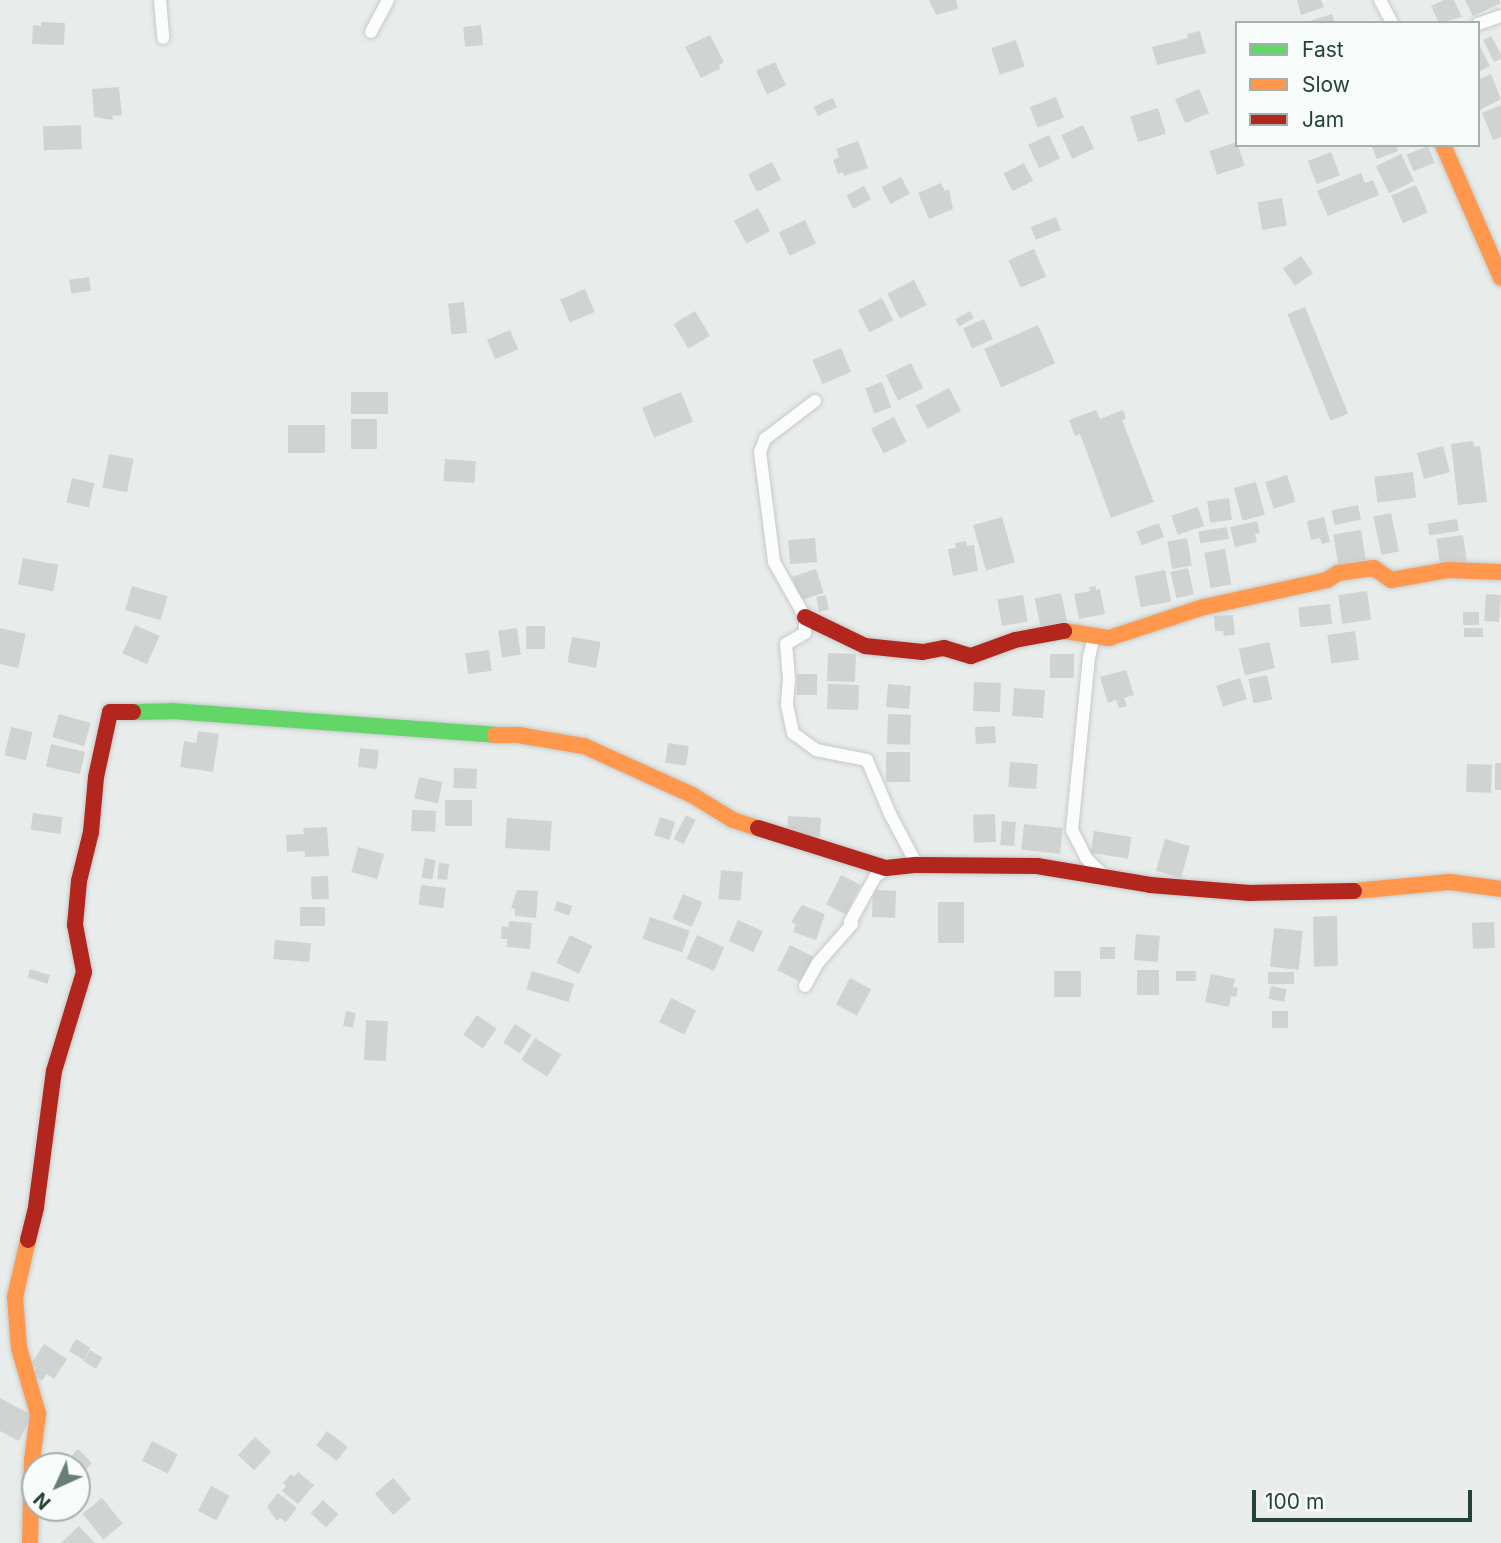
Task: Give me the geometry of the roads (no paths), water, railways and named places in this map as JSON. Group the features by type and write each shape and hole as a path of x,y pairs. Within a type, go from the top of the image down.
{"street":[{"path":"160,0 163,38"},
{"path":"371,32 388,0"},
{"path":"1380,0 1391,21"},
{"path":"1480,23 1501,16"},
{"path":"1444,147 1501,278"},
{"path":"815,401 765,439 760,452 774,562 804,617 805,633 786,644 789,680 787,705 793,733 816,750 867,760 890,814 917,865"},
{"path":"804,617 865,646 923,653 944,648 971,656 1015,640 1055,632 1069,631 1108,638 1126,634 1142,625 1327,580 1338,573 1374,568 1391,580 1447,570 1501,572"},
{"path":"1094,636 1089,657 1072,830 1086,858 1103,875"},
{"path":"30,1543 32,1461 38,1414 19,1348 15,1297 36,1207 54,1071 84,972 75,925 76,914 110,712 172,711 465,735 518,735 584,746 692,795 733,820 886,868 917,865 1037,866 1150,885 1250,893 1370,891 1450,883 1501,889"},
{"path":"805,986 817,964 852,923 850,922 875,877 886,868"}]}
